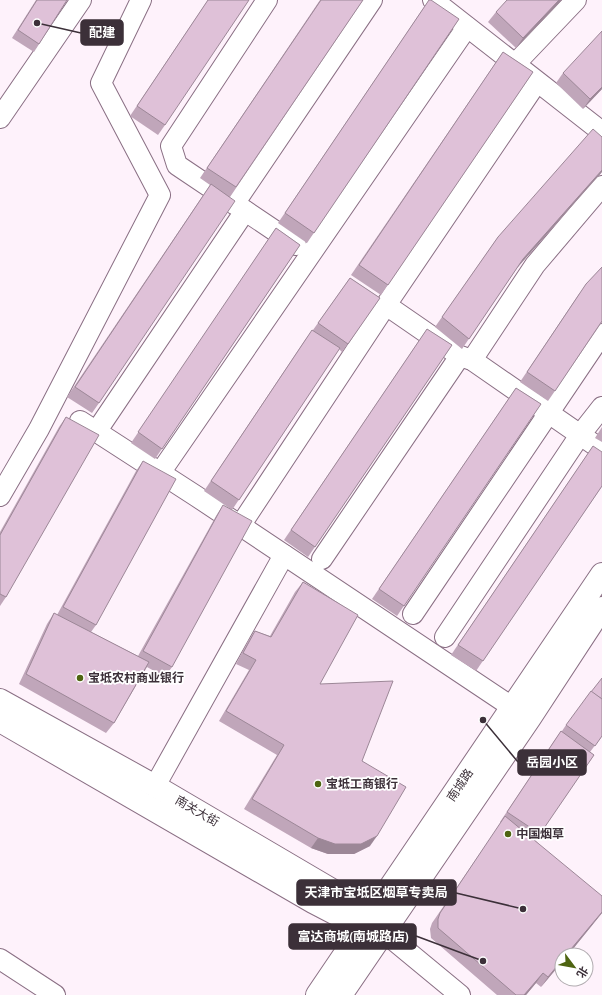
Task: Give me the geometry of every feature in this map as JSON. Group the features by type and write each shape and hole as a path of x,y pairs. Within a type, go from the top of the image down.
{"main road":[{"name":"南城路","path":"317,995 602,574"},
{"name":"南城路","path":"341,995 385,933 530,718 602,608"},
{"name":"南关大街","path":"0,700 155,786 385,933"},
{"name":"南关大街","path":"0,721 313,902 368,921"}],"street":[{"path":"0,118 81,0"},
{"path":"0,496 38,429 160,195 101,83 141,0"},
{"path":"267,0 171,146 177,165 310,254"},
{"path":"372,0 240,207 88,427 160,473 512,707"},
{"path":"515,64 576,0"},
{"path":"443,3 467,27 537,82 598,122"},
{"path":"160,473 467,27"},
{"path":"240,526 386,305 537,82"},
{"path":"322,559 466,358 535,265 602,186"},
{"path":"386,305 602,450"},
{"path":"413,614 547,413 602,334"},
{"path":"445,636 580,435 602,407"},
{"path":"155,786 284,555"},
{"name":"南关大街","path":"385,933 460,995"},
{"path":"0,959 55,995"}],"building":[{"path":"37,0 67,0 39,44 18,30"},
{"path":"208,0 249,0 165,125 137,106"},
{"path":"321,0 363,0 236,187 207,168"},
{"path":"429,0 459,19 314,233 285,213"},
{"path":"507,0 559,0 523,38 496,12"},
{"path":"602,31 602,87 590,99 563,73"},
{"path":"503,52 533,72 388,285 359,265"},
{"path":"593,129 602,137 602,170 523,259 469,339 442,317 498,237"},
{"path":"211,184 235,201 99,403 75,387"},
{"path":"276,228 300,245 162,449 138,432"},
{"path":"602,267 602,321 555,391 527,372 586,284"},
{"path":"350,278 380,298 348,344 318,323"},
{"path":"427,329 452,345 315,547 291,530"},
{"path":"312,330 340,348 239,500 211,481"},
{"path":"516,388 541,404 404,606 379,589"},
{"path":"66,417 99,435 6,597 0,594 0,535"},
{"path":"593,446 602,452 602,486 483,661 458,645"},
{"path":"143,461 176,479 96,625 63,607"},
{"path":"223,505 252,521 172,667 143,651"},
{"path":"303,582 358,615 320,684 393,681 362,761 406,787 377,836 361,844 335,844 318,838 252,799 284,745 226,711 256,660 243,653 255,631 271,637"},
{"name":"宝坻农村商业银行","path":"54,613 149,662 114,723 26,674"},
{"path":"602,678 602,699 591,692"},
{"path":"591,691 602,699 602,736 595,746 566,725"},
{"path":"561,731 594,755 540,834 507,812"},
{"path":"505,816 602,896 602,912 573,947 554,947 554,970 548,977 543,973 524,995 516,995 438,928 440,913"}],"place":[{"name":"配建","path":"37,23"},
{"name":"宝坻农村商业银行","path":"80,678"},
{"name":"岳园小区","path":"483,720"},
{"name":"宝坻工商银行","path":"318,784"},
{"name":"中国烟草","path":"508,834"},
{"name":"天津市宝坻区烟草专卖局","path":"523,909"},
{"name":"富达商城(南城路店)","path":"483,961"}]}
